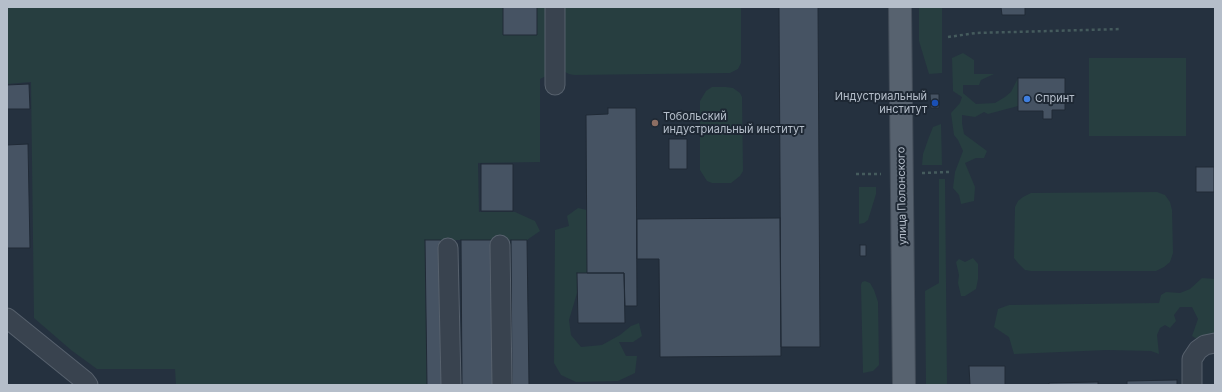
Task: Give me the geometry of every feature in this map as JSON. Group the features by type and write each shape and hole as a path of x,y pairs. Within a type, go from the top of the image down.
{"main road":[{"name":"улица Полонского","path":"900,7 904,385"}],"lane":[{"path":"555,7 556,84"},
{"path":"500,245 502,385"},
{"path":"448,248 451,385"},
{"path":"7,318 87,383"},
{"path":"1192,385 1192,359 1198,350 1205,344 1215,343"}],"path":[{"path":"948,37 976,33 1121,29"},
{"path":"922,173 949,172"},
{"path":"856,174 881,174"}],"green space":[{"path":"7,7 503,7 503,34 537,35 537,7 548,7 548,75 540,79 540,162 478,163 479,212 515,212 535,221 540,231 527,240 425,240 427,385 176,385 175,369 97,369 71,350 34,318 31,82 7,84"},
{"path":"560,7 741,7 741,63 738,69 730,73 569,74 563,71"},
{"path":"919,7 942,7 942,73 929,74 919,41"},
{"path":"963,53 974,60 974,74 994,74 981,80 979,85 963,85 963,93 976,104 995,103 1011,92 1018,78 1018,106 988,114 984,112 975,117 962,115 964,134 987,151 984,158 976,158 965,163 975,187 974,201 961,204 959,195 953,188 955,172 963,151 954,135 951,113 960,103 962,97 953,91 952,58"},
{"path":"1089,58 1186,58 1186,136 1089,136"},
{"path":"712,87 733,88 740,93 742,97 743,171 740,176 731,183 712,183 707,181 700,170 700,101 706,91"},
{"path":"941,124 942,165 922,165 923,154 933,127"},
{"path":"939,179 945,179 947,385 926,385 925,291 939,283"},
{"path":"859,187 876,187 876,194 868,220 859,224"},
{"path":"1157,192 1165,195 1170,202 1172,210 1173,253 1170,262 1156,271 1031,271 1025,270 1014,258 1015,207 1018,201 1031,193"},
{"path":"578,208 587,210 587,273 577,273 577,293 569,320 571,335 581,347 602,345 620,335 631,326 639,323 642,336 633,342 619,342 626,356 637,356 635,373 618,381 576,382 561,375 554,363 555,230 569,226 567,216"},
{"path":"973,258 978,264 976,289 965,296 961,296 956,262 959,259 965,262"},
{"path":"1202,278 1215,279 1215,340 1203,343 1192,336 1198,319 1192,307 1180,307 1174,315 1176,321 1170,328 1165,325 1160,328 1157,335 1159,354 1151,351 1107,350 1014,354 1009,337 994,327 998,309 1009,305 1159,303 1161,295 1166,292 1180,293 1190,289"},
{"path":"865,281 870,283 878,302 879,365 873,371 863,373 861,285 862,282"}],"building":[{"path":"503,7 537,7 537,35 503,35"},
{"path":"779,7 818,7 820,347 781,347"},
{"path":"1001,7 1025,7 1025,15 1002,15"},
{"path":"1018,78 1065,78 1065,110 1052,110 1052,119 1043,119 1043,111 1018,111"},
{"path":"29,84 30,109 7,109 7,85"},
{"path":"930,94 939,94 939,108 931,108"},
{"path":"608,108 636,108 637,306 625,306 624,273 587,273 586,115 608,114"},
{"path":"669,139 687,139 687,169 669,169"},
{"path":"28,144 30,248 7,248 7,145"},
{"path":"481,164 513,164 513,211 481,211"},
{"path":"1196,167 1214,167 1214,192 1196,192"},
{"path":"780,218 781,356 660,357 659,259 637,259 637,219"},
{"path":"425,240 441,240 443,385 427,385"},
{"path":"461,240 492,240 493,385 462,385"},
{"path":"511,240 527,240 529,385 512,385"},
{"path":"860,245 866,245 866,256 860,256"},
{"path":"577,273 624,273 625,323 578,323"},
{"path":"969,366 1005,366 1005,385 970,385"},
{"path":"1177,380 1177,385 1127,385 1127,381"},
{"path":"1098,382 1098,385 1049,385 1049,383"}],"place":[{"name":"Спринт","path":"1027,99"},
{"name":"Индустриальный институт","path":"935,103"},
{"name":"Тобольский индустриальный институт","path":"655,123"}]}
